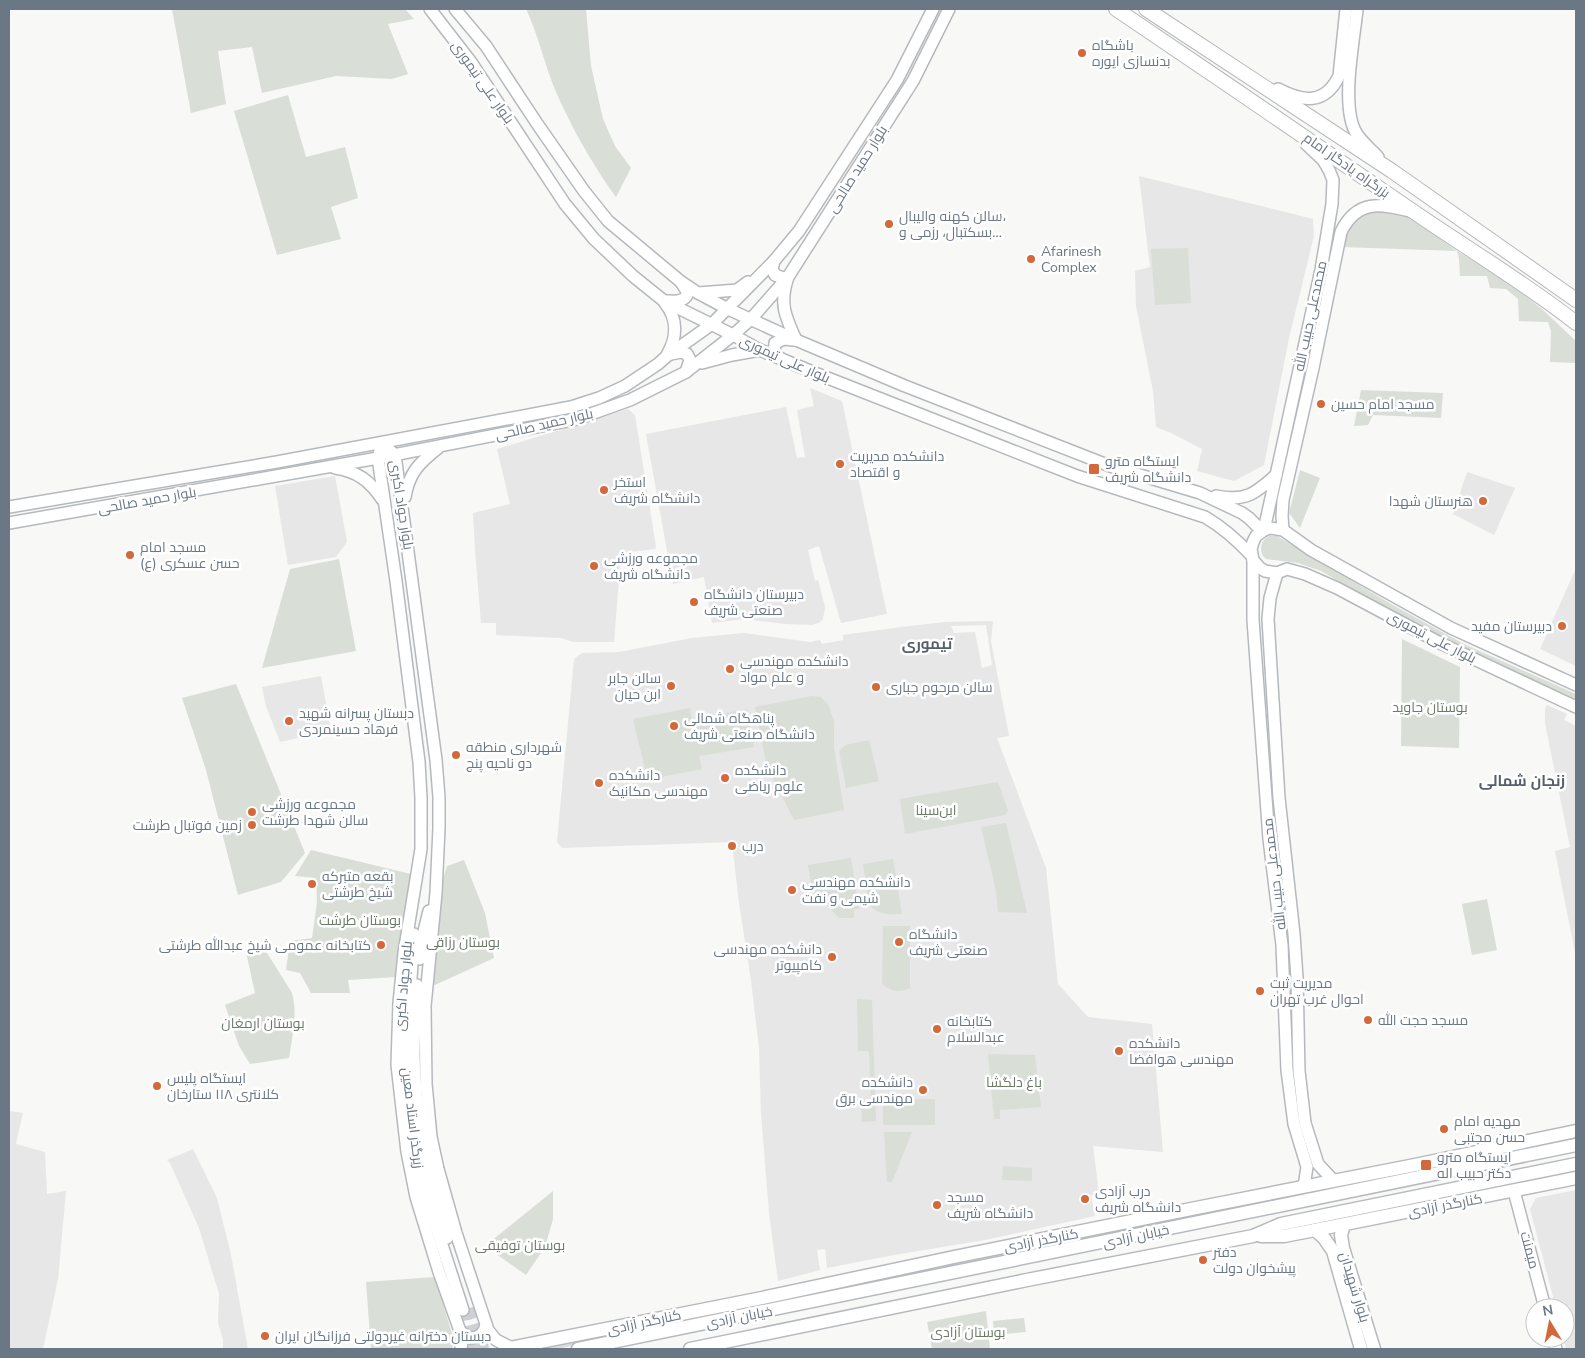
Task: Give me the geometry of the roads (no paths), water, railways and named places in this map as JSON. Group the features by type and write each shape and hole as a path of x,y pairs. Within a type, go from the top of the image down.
{"highway":[{"name":"بزرگراه یادگار امام","path":"1116,9 1414,212 1543,297 1576,324"},
{"name":"بزرگراه یادگار امام","path":"1146,9 1392,171 1576,300"}],"main road":[{"name":"بلوار علی تیموری","path":"430,9 471,62 566,204 594,240 632,276 664,301 782,360 1077,476 1197,514 1220,526 1240,543 1260,568 1265,571 1305,574 1337,588 1442,644 1576,707"},
{"name":"بلوار علی تیموری","path":"455,9 486,46 584,191 608,221 680,281 698,293 796,340 905,386 1110,466 1200,493 1242,513 1263,531"},
{"name":"بلوار حمید صالحی","path":"9,507 382,444 571,407 599,398 625,386 712,324 774,261 799,231 897,80 933,9"},
{"name":"بلوار حمید صالحی","path":"9,523 330,467 577,419 616,406 691,369 751,319 788,277 913,81 949,9"},
{"path":"1225,62 1291,96 1301,99 1321,96 1334,86 1339,76 1346,9"},
{"path":"1357,9 1349,89 1351,117 1356,132 1392,171"},
{"name":"محمدعلی حبیب الله","path":"1281,120 1323,160 1333,180 1332,204 1321,270 1263,531 1253,542 1253,620 1269,838 1282,945 1287,1070 1294,1124 1312,1165 1333,1180"},
{"name":"محمدعلی حبیب الله","path":"1283,530 1283,500 1336,251 1345,222 1361,209 1373,205 1387,205 1414,212"},
{"path":"774,261 772,269 774,273 783,278 788,277 782,303 786,318 796,340 784,339 775,343 774,353 782,360"},
{"path":"698,293 737,290 774,261"},
{"path":"664,301 681,301 686,298 688,294 680,281"},
{"path":"664,301 671,310 675,328 675,338 667,356"},
{"path":"1307,334 1319,336"},
{"path":"667,356 681,352 687,354 691,369 732,355 760,350"},
{"name":"بلوار جواد اکبری","path":"460,1349 462,1341 460,1331 439,1272 416,1197 407,1152 397,1065 399,1003 404,953 421,849 421,798 419,762 405,650 378,458 382,444 395,455 422,645 439,797 436,893 424,1006 426,1084 430,1124 444,1194 486,1325 490,1335 509,1349"},
{"path":"403,506 408,482 412,474 425,458 440,446"},
{"path":"330,467 336,464 338,458 332,452"},
{"path":"330,467 346,470 361,476 374,487 384,502"},
{"path":"1200,493 1231,499 1246,497 1261,489 1276,475"},
{"path":"118,489 119,505"},
{"path":"1263,531 1270,528 1283,530"},
{"name":"بلوار علی تیموری","path":"1283,530 1292,538 1451,628 1576,685"},
{"name":"محمدعلی حبیب الله","path":"1282,571 1268,605 1270,661 1281,822 1294,934 1299,1071 1312,1165 1304,1186"},
{"path":"405,650 422,645"},
{"path":"1256,662 1270,661"},
{"name":"زیرگذر استاد معین","path":"415,890 413,951 405,1024 410,1111 425,1192 466,1309 430,1176 418,1110 416,1086 414,1054 417,979 425,920 436,893"},
{"path":"1287,1070 1299,1071"},
{"name":"کنارگذر آزادی","path":"509,1349 1576,1131"},
{"name":"خیابان آزادی","path":"578,1349 1576,1145"},
{"name":"خیابان آزادی","path":"690,1349 1253,1236 1281,1224 1576,1164"},
{"path":"1373,1173 1436,1174"},
{"name":"کنارگذر آزادی","path":"1253,1236 1284,1236 1576,1178"},
{"name":"میمنت","path":"1514,1191 1542,1298"},
{"name":"بلوار شهیدان","path":"1344,1225 1338,1250 1361,1349"},
{"name":"بلوار شهیدان","path":"1315,1230 1338,1250 1374,1349"},
{"path":"954,1257 1023,1259"},
{"path":"460,1331 469,1338 478,1337 485,1332 486,1325"}],"tunnel":[{"path":"470,1308 484,1349"},
{"path":"463,1310 474,1349"}],"place":[{"name":"باشگاه بدنسازی ایوره","path":"1082,53"},
{"name":"سالن کهنه والیبال، بسکتبال، رزمی و...","path":"889,224"},
{"name":"Afarinesh Complex","path":"1031,259"},
{"name":"مسجد امام حسین","path":"1321,404"},
{"name":"دانشکده مدیریت و اقتصاد","path":"840,464"},
{"name":"ایستگاه مترو دانشگاه شریف","path":"1094,469"},
{"name":"استخر دانشگاه شریف","path":"604,490"},
{"name":"هنرستان شهدا","path":"1483,501"},
{"name":"مسجد امام حسن عسکری (ع)","path":"130,555"},
{"name":"مجموعه ورزشی دانشگاه شریف","path":"594,566"},
{"name":"دبیرستان دانشگاه صنعتی شریف","path":"694,602"},
{"name":"دبیرستان مفید","path":"1562,626"},
{"name":"دانشکده مهندسی و علم مواد","path":"730,669"},
{"name":"سالن جابر ابن حیان","path":"671,686"},
{"name":"سالن مرحوم جباری","path":"876,687"},
{"name":"دبستان پسرانه شهيد فرهاد حسينمردی","path":"289,721"},
{"name":"پناهگاه شمالی دانشگاه صنعتی شریف","path":"674,726"},
{"name":"شهرداری منطقه دو ناحیه پنج","path":"456,755"},
{"name":"دانشکده علوم ریاضی","path":"725,778"},
{"name":"دانشکده مهندسی مکانیک","path":"599,783"},
{"name":"مجموعه ورزشی سالن شهدا طرشت","path":"252,812"},
{"name":"زمین فوتبال طرشت","path":"252,825"},
{"name":"درب","path":"732,846"},
{"name":"بقعه متبرکه شیخ طرشتی","path":"312,884"},
{"name":"دانشکده مهندسی شیمی و نفت","path":"792,890"},
{"name":"دانشگاه صنعتی شریف","path":"899,942"},
{"name":"کتابخانه عمومی شیخ عبدالله طرشتی","path":"381,945"},
{"name":"دانشکده مهندسی کامپیوتر","path":"832,957"},
{"name":"مدیریت ثبت احوال غرب تهران","path":"1260,991"},
{"name":"مسجد حجت الله","path":"1368,1020"},
{"name":"کتابخانه عبدالسلام","path":"937,1029"},
{"name":"دانشکده مهندسی هوافضا","path":"1119,1051"},
{"name":"ایستگاه پلیس کلانتری ۱۱۸ ستارخان","path":"157,1086"},
{"name":"دانشکده مهندسی برق","path":"923,1090"},
{"name":"مهدیه امام حسن مجتبی","path":"1444,1129"},
{"name":"ایستگاه مترو دکتر حبیب اله","path":"1426,1165"},
{"name":"درب آزادی دانشگاه شریف","path":"1085,1199"},
{"name":"مسجد دانشگاه شریف","path":"937,1205"},
{"name":"دفتر پیشخوان دولت","path":"1203,1260"},
{"name":"دبستان دخترانه غیردولتی فرزانگان ايران","path":"265,1336"}],"district":[{"name":"تیموری","path":"927,644"},
{"name":"زنجان شمالی","path":"1522,781"}],"park label":[{"name":"بوستان جاوید","path":"1430,707"},
{"name":"ابن‌سینا","path":"936,810"},
{"name":"بوستان طرشت","path":"360,920"},
{"name":"بوستان رزاقی","path":"463,942"},
{"name":"بوستان ارمغان","path":"263,1023"},
{"name":"باغ دلگشا","path":"1014,1082"},
{"name":"بوستان توفیقی","path":"520,1245"},
{"name":"بوستان آزادی","path":"968,1332"}]}
